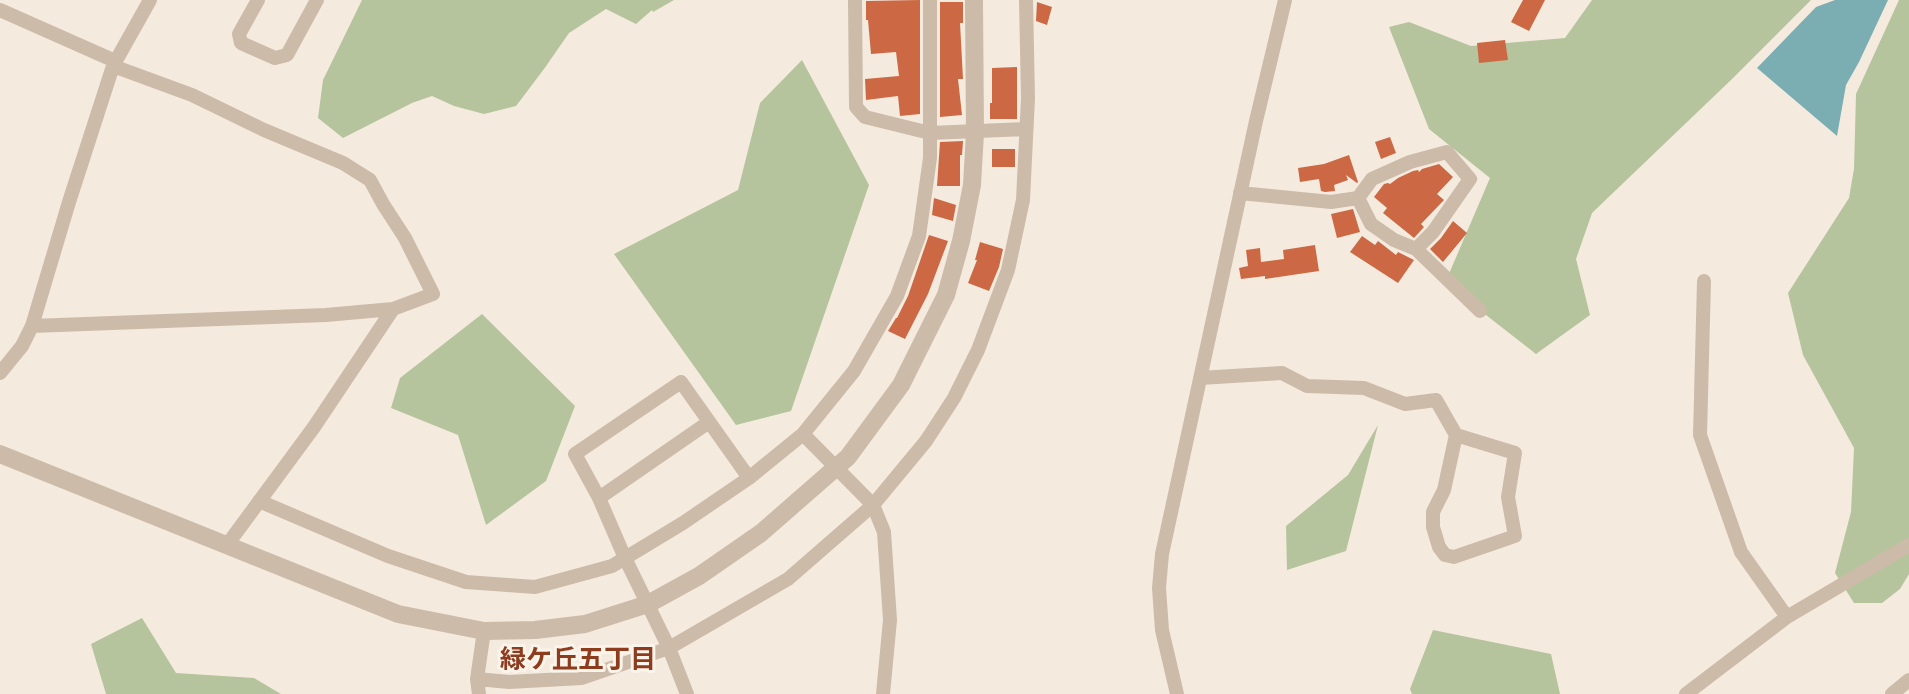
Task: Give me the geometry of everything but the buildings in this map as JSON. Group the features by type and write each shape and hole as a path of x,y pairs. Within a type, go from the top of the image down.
{"street":[{"path":"0,373 22,346 32,326 114,64 150,0"},
{"path":"258,0 239,34 241,43 275,58 287,55 317,0"},
{"path":"855,0 856,107 865,117 930,133 1026,130"},
{"path":"259,501 388,556 466,582 535,587 612,566 749,478 803,435 854,371 897,296 919,236 930,158 930,0"},
{"path":"0,454 398,614 484,631 535,631 585,624 648,604 699,576 761,533 848,457 901,386 946,295 961,241 972,185 975,132 974,0"},
{"path":"484,631 478,687 509,682 582,678 669,648 788,579 873,505 926,442 954,398 978,350 1008,270 1023,200 1028,98 1026,0"},
{"path":"1177,694 1162,630 1158,588 1162,554 1240,193 1286,0"},
{"path":"0,10 114,64 192,95 264,130 343,163 370,180 405,238 433,294 393,309 326,315 32,326"},
{"path":"1240,193 1331,202 1358,198 1372,179 1410,162 1447,152 1470,179 1433,232 1416,249"},
{"path":"1358,198 1371,224 1394,240 1416,249 1480,311"},
{"path":"1704,281 1700,435 1741,552 1787,617"},
{"path":"227,545 314,427 393,309"},
{"path":"1200,379 1282,373 1307,386 1364,388 1405,404 1436,400 1456,435 1444,491 1433,512 1433,527 1439,547 1446,555 1454,557 1515,536 1508,497 1515,453 1456,435"},
{"path":"687,694 669,648 599,498 575,454 681,382 749,478"},
{"path":"599,498 709,422"},
{"path":"803,435 873,505 884,531 890,620 883,694"},
{"path":"1686,694 1787,617 1909,545"},
{"path":"1892,694 1909,680"}],"green space":[{"path":"362,0 674,0 653,12 652,10 636,24 606,9 569,33 516,106 484,114 454,106 432,96 412,103 343,138 318,118 323,80"},
{"path":"1592,0 1811,0 1592,213 1576,259 1590,315 1536,354 1445,283 1490,178 1429,129 1389,27 1409,22 1471,46 1565,38"},
{"path":"1899,0 1909,0 1909,574 1900,589 1882,603 1854,603 1835,573 1851,512 1854,448 1803,355 1788,293 1849,198 1854,169 1856,94"},
{"path":"802,60 869,185 791,411 736,425 614,254 738,190 760,103"},
{"path":"482,314 575,406 546,481 486,525 458,435 391,408 400,378"},
{"path":"1378,425 1346,551 1287,570 1286,526 1348,475"},
{"path":"142,618 176,673 254,678 281,694 106,694 91,644"},
{"path":"1433,630 1551,654 1560,694 1412,694 1410,689"}],"water":[{"path":"1835,0 1888,0 1846,85 1837,136 1757,68 1816,7"}],"district":[{"name":"緑ケ丘五丁目","path":"578,660"}]}
